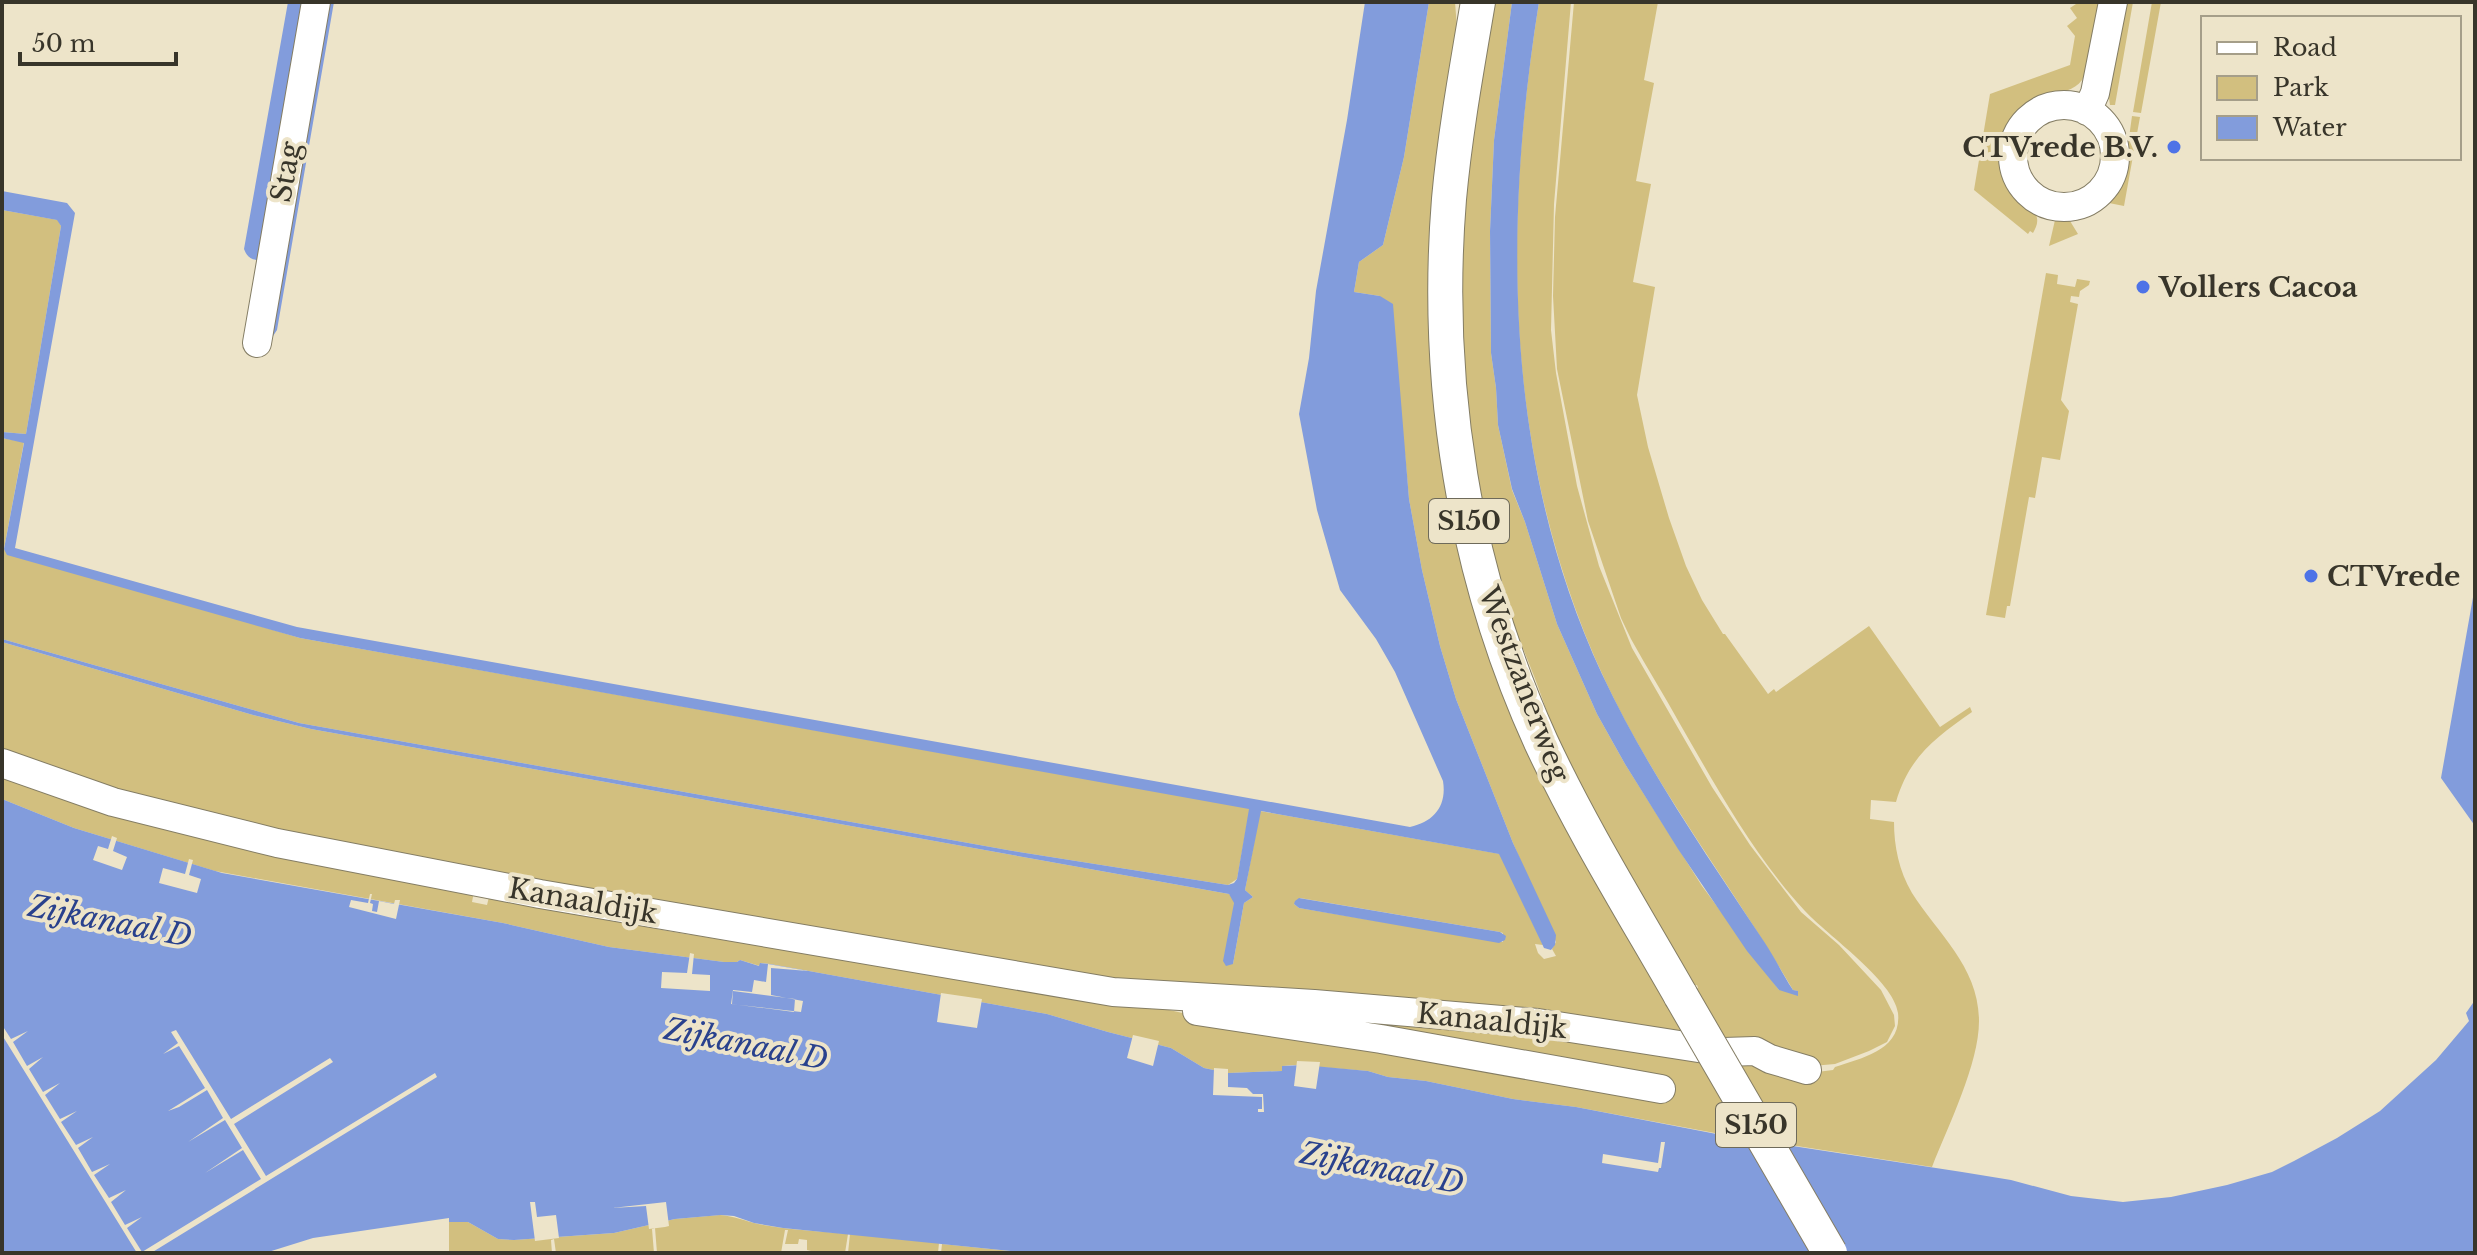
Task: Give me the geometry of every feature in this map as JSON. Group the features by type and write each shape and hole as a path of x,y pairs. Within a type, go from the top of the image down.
{"main road":[{"name":"Westzanerweg","path":"1478,2 1454,151 1446,254 1449,394 1460,477 1492,611 1540,740 1573,807 1830,1253"}],"street":[{"name":"Stag","path":"257,343 316,2"},
{"path":"2087,111 2095,93 2113,2"},
{"name":"Kanaaldijk","path":"2,763 150,813 327,853 578,901 1113,992 1314,1004 1538,1023 1724,1052 1755,1051 1807,1070"},
{"name":"Kanaaldijk","path":"1172,997 1188,1009 1225,1017 1381,1039 1661,1089"}],"green space":[{"path":"1429,2 1455,2 1458,41 1448,487 1689,1041 1144,990 323,847 2,758 2,642 311,729 1229,894 1234,899 1233,964 1244,903 1253,897 1245,890 1260,811 1500,854 1543,945 1535,944 1538,953 1544,959 1556,956 1552,949 1556,942 1456,699 1440,646 1409,499 1405,454 1380,296 1354,292 1359,262 1383,245 1404,157","holes":["1300,898 1503,933 1503,942 1299,908 1294,904"]},
{"path":"1490,2 1512,2 1494,140 1490,231 1491,353 1498,425 1512,490 1557,624 1597,714 1625,764 1702,886 1779,990 1798,991 1793,990 1638,744 1581,623 1552,537 1533,450 1522,362 1517,272 1519,183 1539,2 1571,2 1554,204 1551,330 1577,486 1599,566 1632,648 1712,787 1750,845 1801,912 1839,945 1881,990 1894,1015 1895,1026 1887,1042 1835,1064 1812,1066 1746,1037 1727,1047 1696,990 1697,985 1693,986 1557,747 1538,687 1501,599 1462,400 1460,214"},
{"path":"1574,2 1658,2 1644,80 1654,83 1636,181 1651,184 1633,282 1655,287 1637,395 1648,447 1669,518 1702,600 1768,694 1774,689 1776,692 1869,626 1940,727 1970,707 1972,712 1925,750 1908,773 1896,802 1871,800 1870,819 1894,822 1898,858 1907,885 1965,968 1977,1002 1979,1021 1974,1056 1962,1095 1932,1167 1784,1144 1733,1058 1817,1072 1833,1070 1868,1056 1887,1044 1898,1026 1898,1013 1885,987 1805,911 1769,868 1737,821 1631,639 1588,521 1557,369 1553,296 1555,217"},
{"path":"2079,2 2101,2 2091,55 2082,80 2071,89 2042,97 2022,109 2008,128 2003,143 2001,160 2008,185 2037,218 2033,233 2030,231 2028,234 1974,190 1990,94 2070,65 2075,36 2067,26 2077,18 2070,8"},
{"path":"2124,2 2133,2 2115,105 2110,105 2111,68"},
{"path":"2152,2 2161,2 2141,113 2133,112"},
{"path":"2132,116 2140,117 2124,206 2109,203 2109,200 2124,174"},
{"path":"2,210 58,220 61,226 26,434 2,432"},
{"path":"2063,218 2070,221 2078,234 2049,246 2055,220"},
{"path":"2046,273 2058,275 2057,284 2075,287 2077,279 2090,281 2080,291 2079,297 2071,296 2070,302 2078,304 2061,400 2069,411 2060,460 2042,457 2035,498 2029,497 2010,606 2007,606 2005,618 1986,615"},
{"path":"2,438 24,442 4,549 300,638 1250,808 1237,879 1228,885 1013,851 299,723 2,639"},
{"path":"2,769 475,886 472,902 487,905 491,889 658,920 657,929 691,935 693,926 700,927 699,936 729,941 730,938 1116,998 1218,1021 1251,1005 1702,1053 1752,1140 1368,1071 1293,1065 1283,1066 1282,1071 1228,1073 1204,1068 1171,1048 1047,1014 770,964 761,963 760,966 740,960 724,962 609,947 503,923 215,871 74,828 2,799"},
{"path":"720,1215 769,1226 848,1234 845,1253 811,1253 807,1250 807,1240 799,1239 798,1244 785,1244 788,1230 785,1230 781,1253 657,1253 655,1228 652,1229 654,1253 556,1253 554,1239 551,1240 552,1253 449,1253 449,1218 450,1222 468,1222 498,1239 514,1240 614,1233 675,1219"},
{"path":"850,1234 939,1243 938,1253 848,1253"},
{"path":"942,1244 1029,1253 941,1253"}],"water":[{"path":"288,2 309,2 259,260 256,260 250,258 244,249"},
{"path":"324,2 334,2 277,330 273,336 269,335"},
{"path":"1365,2 1429,2 1404,157 1383,245 1359,262 1354,292 1380,296 1393,304 1409,499 1440,646 1456,699 1513,843 1556,935 1551,950 1544,948 1499,854 1261,811 1245,890 1253,897 1244,903 1233,964 1226,966 1223,961 1234,903 1229,894 311,729 2,642 2,639 299,723 1013,851 1228,885 1237,879 1249,809 300,638 7,555 4,549 24,443 2,438 2,432 26,434 61,226 57,220 2,210 2,191 67,203 75,213 15,548 297,627 1410,827 1418,825 1432,817 1441,805 1443,781 1395,672 1376,639 1340,590 1317,510 1299,414 1316,291"},
{"path":"1512,2 1539,2 1527,87 1517,258 1520,343 1530,428 1546,512 1570,594 1620,710 1679,812 1793,990 1798,991 1798,996 1779,990 1747,951 1625,764 1597,714 1557,624 1512,489 1498,425 1491,353 1490,231 1494,140"},
{"path":"2475,586 2475,826 2441,778"},
{"name":"Zijkanaal D","path":"2,799 74,828 222,873 503,923 609,947 724,962 740,960 759,966 760,963 770,964 1047,1014 1171,1048 1204,1068 1228,1073 1282,1071 1282,1066 1303,1065 1368,1071 1727,1136 2011,1180 2071,1196 2123,1202 2171,1197 2272,1172 2337,1138 2380,1111 2436,1060 2469,1021 2466,1013 2475,1000 2475,1253 1030,1253 783,1228 721,1215 675,1219 614,1233 514,1240 498,1239 468,1222 449,1222 449,1218 313,1238 265,1253 2,1253"},
{"path":"1299,898 1500,932 1506,936 1499,943 1299,908 1294,904"}],"pier":[{"path":"112,836 117,838 113,851 127,857 122,870 93,860 98,846 108,849"},
{"path":"189,859 193,860 189,875 201,879 197,893 159,883 163,868 185,874"},
{"path":"370,894 372,911 377,912 379,901 394,904 395,900 400,900 396,919 349,907 351,900 368,903"},
{"path":"690,953 694,954 692,974 710,975 710,991 661,988 662,972 687,973"},
{"path":"768,964 808,971 771,968 771,995 786,998 733,991 732,1004 740,1005 731,1004 733,990 752,992 754,980 766,982"},
{"path":"941,993 982,999 977,1028 937,1022"},
{"path":"795,999 803,1001 801,1012 794,1011"},
{"path":"2,1025 11,1039 28,1031 13,1042 27,1066 43,1057 29,1069 43,1092 60,1083 45,1095 60,1119 77,1111 61,1122 76,1145 93,1137 78,1148 92,1172 110,1164 94,1175 109,1198 126,1190 111,1202 125,1225 142,1217 127,1228 142,1252 261,1179 243,1150 205,1173 242,1148 225,1120 188,1142 223,1118 207,1090 168,1111 205,1088 179,1046 163,1054 178,1043 171,1032 176,1030 231,1119 330,1058 333,1062 234,1124 266,1176 435,1073 437,1077 151,1253 137,1253 2,1035"},
{"path":"1133,1035 1159,1041 1153,1066 1127,1058"},
{"path":"1297,1061 1320,1062 1316,1089 1294,1086"},
{"path":"1214,1068 1228,1069 1228,1087 1247,1088 1253,1094 1263,1094 1264,1112 1258,1112 1262,1109 1262,1097 1213,1095"},
{"path":"1661,1142 1665,1142 1658,1172 1602,1163 1603,1154 1658,1163"},
{"path":"530,1202 535,1202 537,1217 556,1215 559,1238 535,1241"},
{"path":"666,1202 669,1226 649,1229 646,1206 612,1208"}],"place":[{"name":"CTVrede B.V.","path":"2174,147"},
{"name":"Vollers Cacoa","path":"2143,287"},
{"name":"CTVrede","path":"2311,576"}]}
